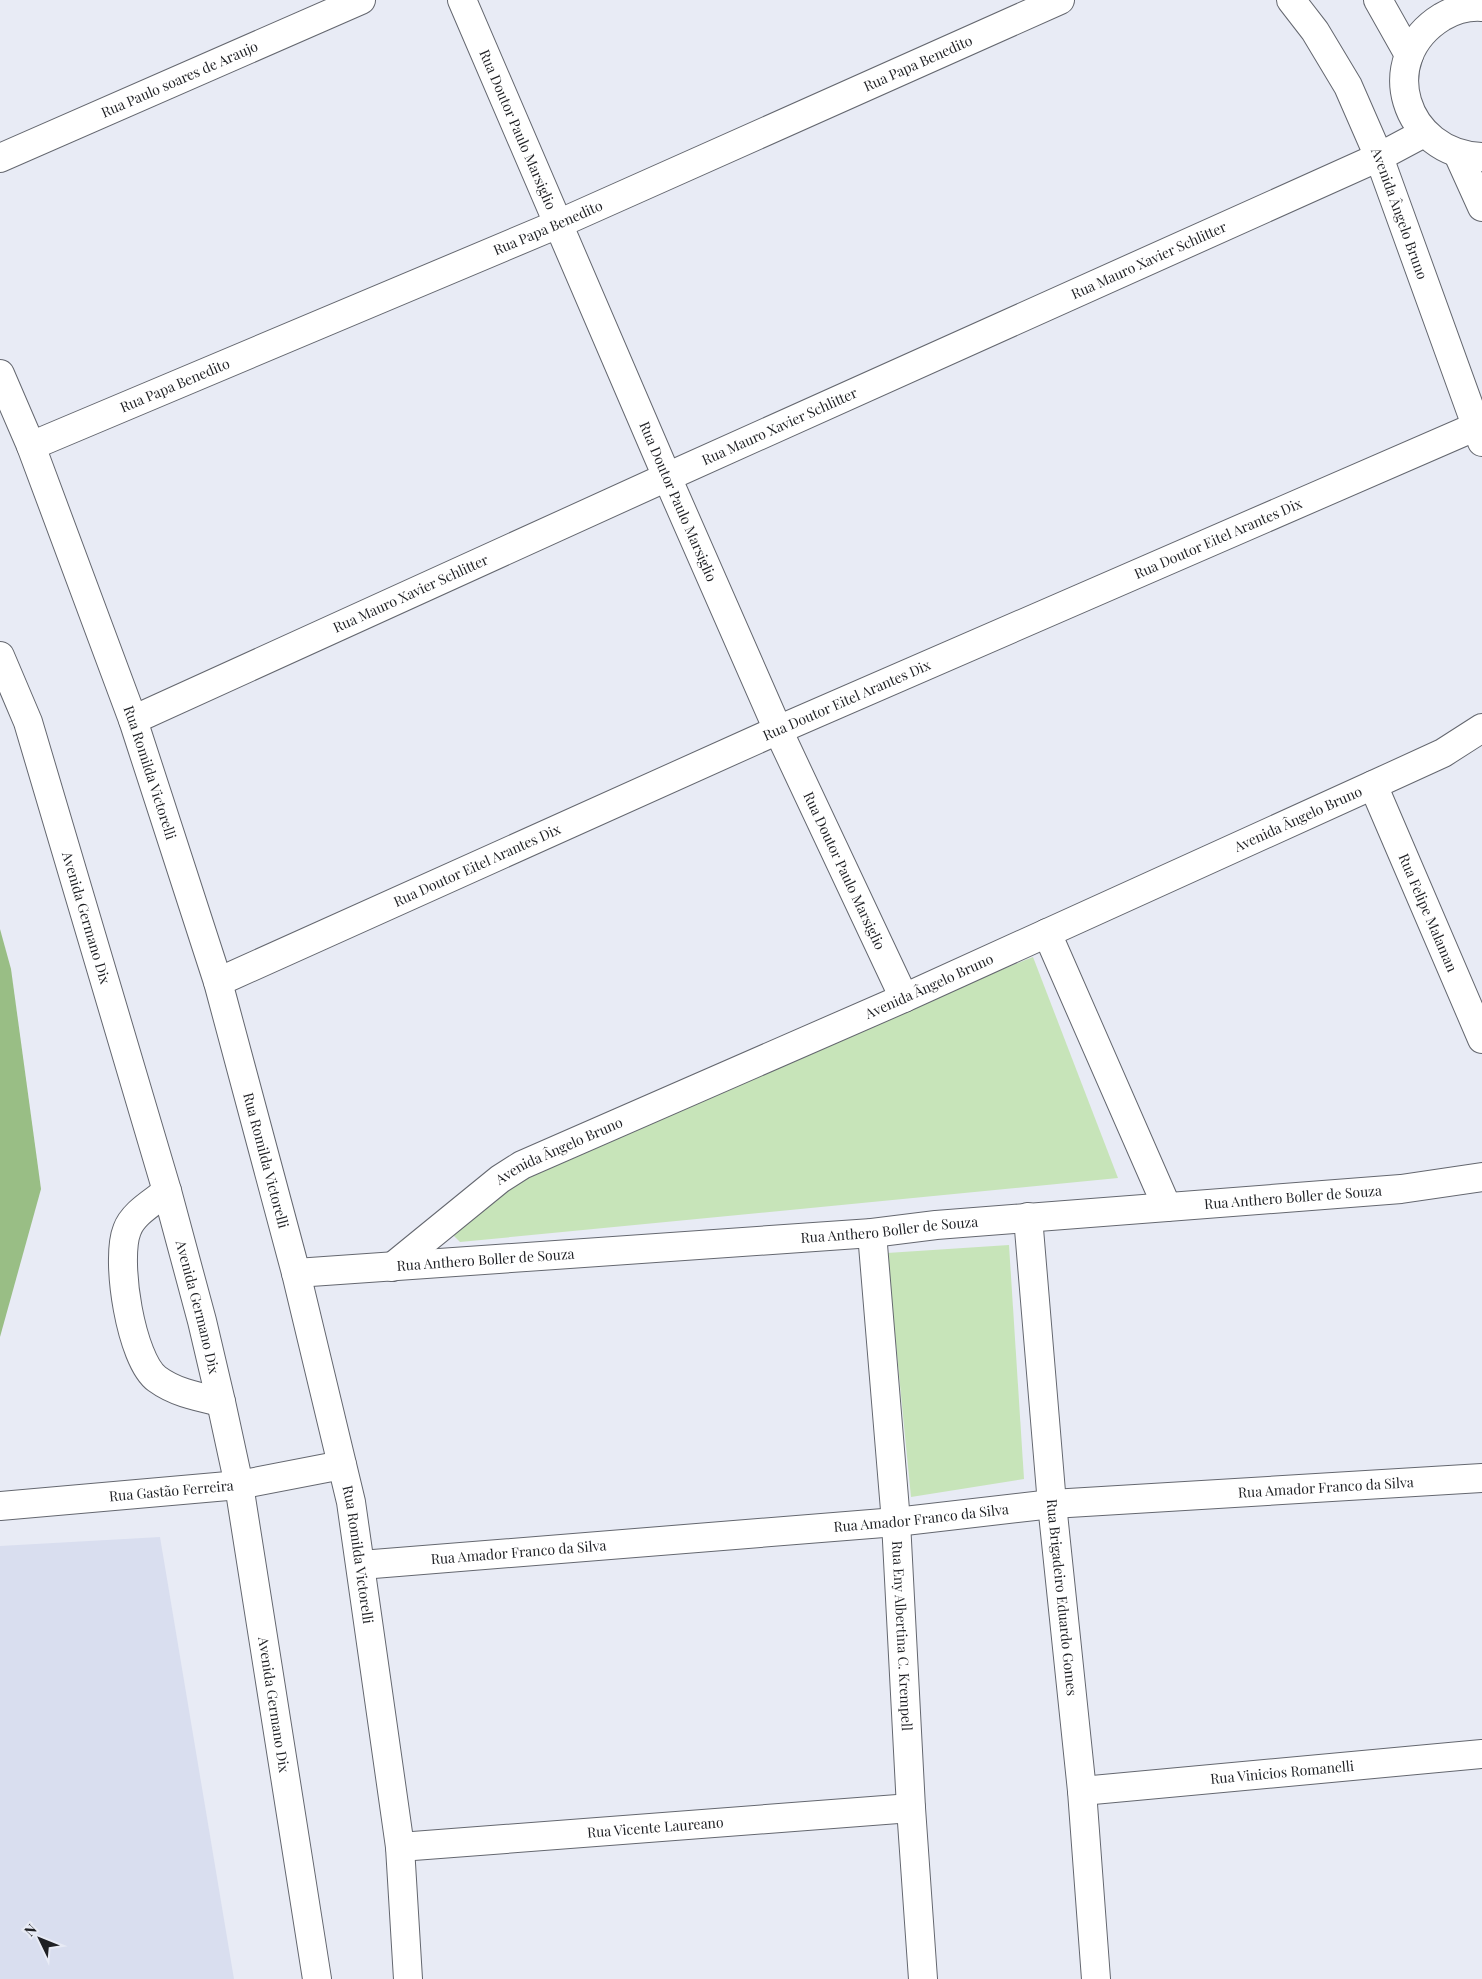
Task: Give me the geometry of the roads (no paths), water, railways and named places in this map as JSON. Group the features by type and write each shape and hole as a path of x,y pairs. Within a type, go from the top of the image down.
{"street":[{"name":"Rua Paulo soares de Araujo","path":"0,158 361,0"},
{"name":"Rua Doutor Paulo Marsiglio","path":"462,0 778,730 904,998"},
{"name":"Rua Papa Benedito","path":"31,446 558,224 1060,0"},
{"name":"Avenida Ângelo Bruno","path":"1291,0 1315,31 1348,86 1379,157 1480,434"},
{"path":"1378,0 1409,55"},
{"path":"1482,7 1447,6 1419,37 1409,55 1404,76 1406,96 1412,116 1424,133 1440,146 1470,156 1482,207"},
{"name":"Rua Mauro Xavier Schlitter","path":"133,720 667,477 1379,157 1424,133"},
{"name":"Rua Romilda Victorelli","path":"0,374 31,446 133,720 218,982 296,1273 351,1502 361,1565 400,1847 408,1979"},
{"name":"Rua Doutor Eitel Arantes Dix","path":"218,982 778,730 1480,434"},
{"name":"Avenida Germano Dix","path":"0,656 28,722 167,1190 202,1321 239,1485 317,1979"},
{"name":"Avenida Ângelo Bruno","path":"392,1267 500,1179 522,1165 904,998 1373,785 1443,753 1482,728"},
{"name":"Rua Felipe Malaman","path":"1373,785 1482,1039"},
{"path":"1046,933 1167,1207"},
{"name":"Rua Anthero Boller de Souza","path":"296,1273 872,1233 1028,1217 1401,1188 1482,1177"},
{"path":"167,1190 137,1215 127,1230 125,1237 123,1277 128,1311 136,1344 145,1366 156,1379 188,1395 221,1402"},
{"name":"Rua Brigadeiro Eduardo Gomes","path":"1028,1217 1052,1504 1082,1791 1096,1979"},
{"name":"Rua Eny Albertina C. Krempell","path":"872,1233 896,1522 911,1808 923,1979"},
{"name":"Rua Gastão Ferreira","path":"0,1506 239,1485 342,1465"},
{"name":"Rua Amador Franco da Silva","path":"361,1565 896,1522 1052,1504 1482,1478"},
{"name":"Rua Vinicios Romanelli","path":"1082,1791 1482,1754"},
{"name":"Rua Vicente Laureano","path":"400,1847 911,1808"}]}
